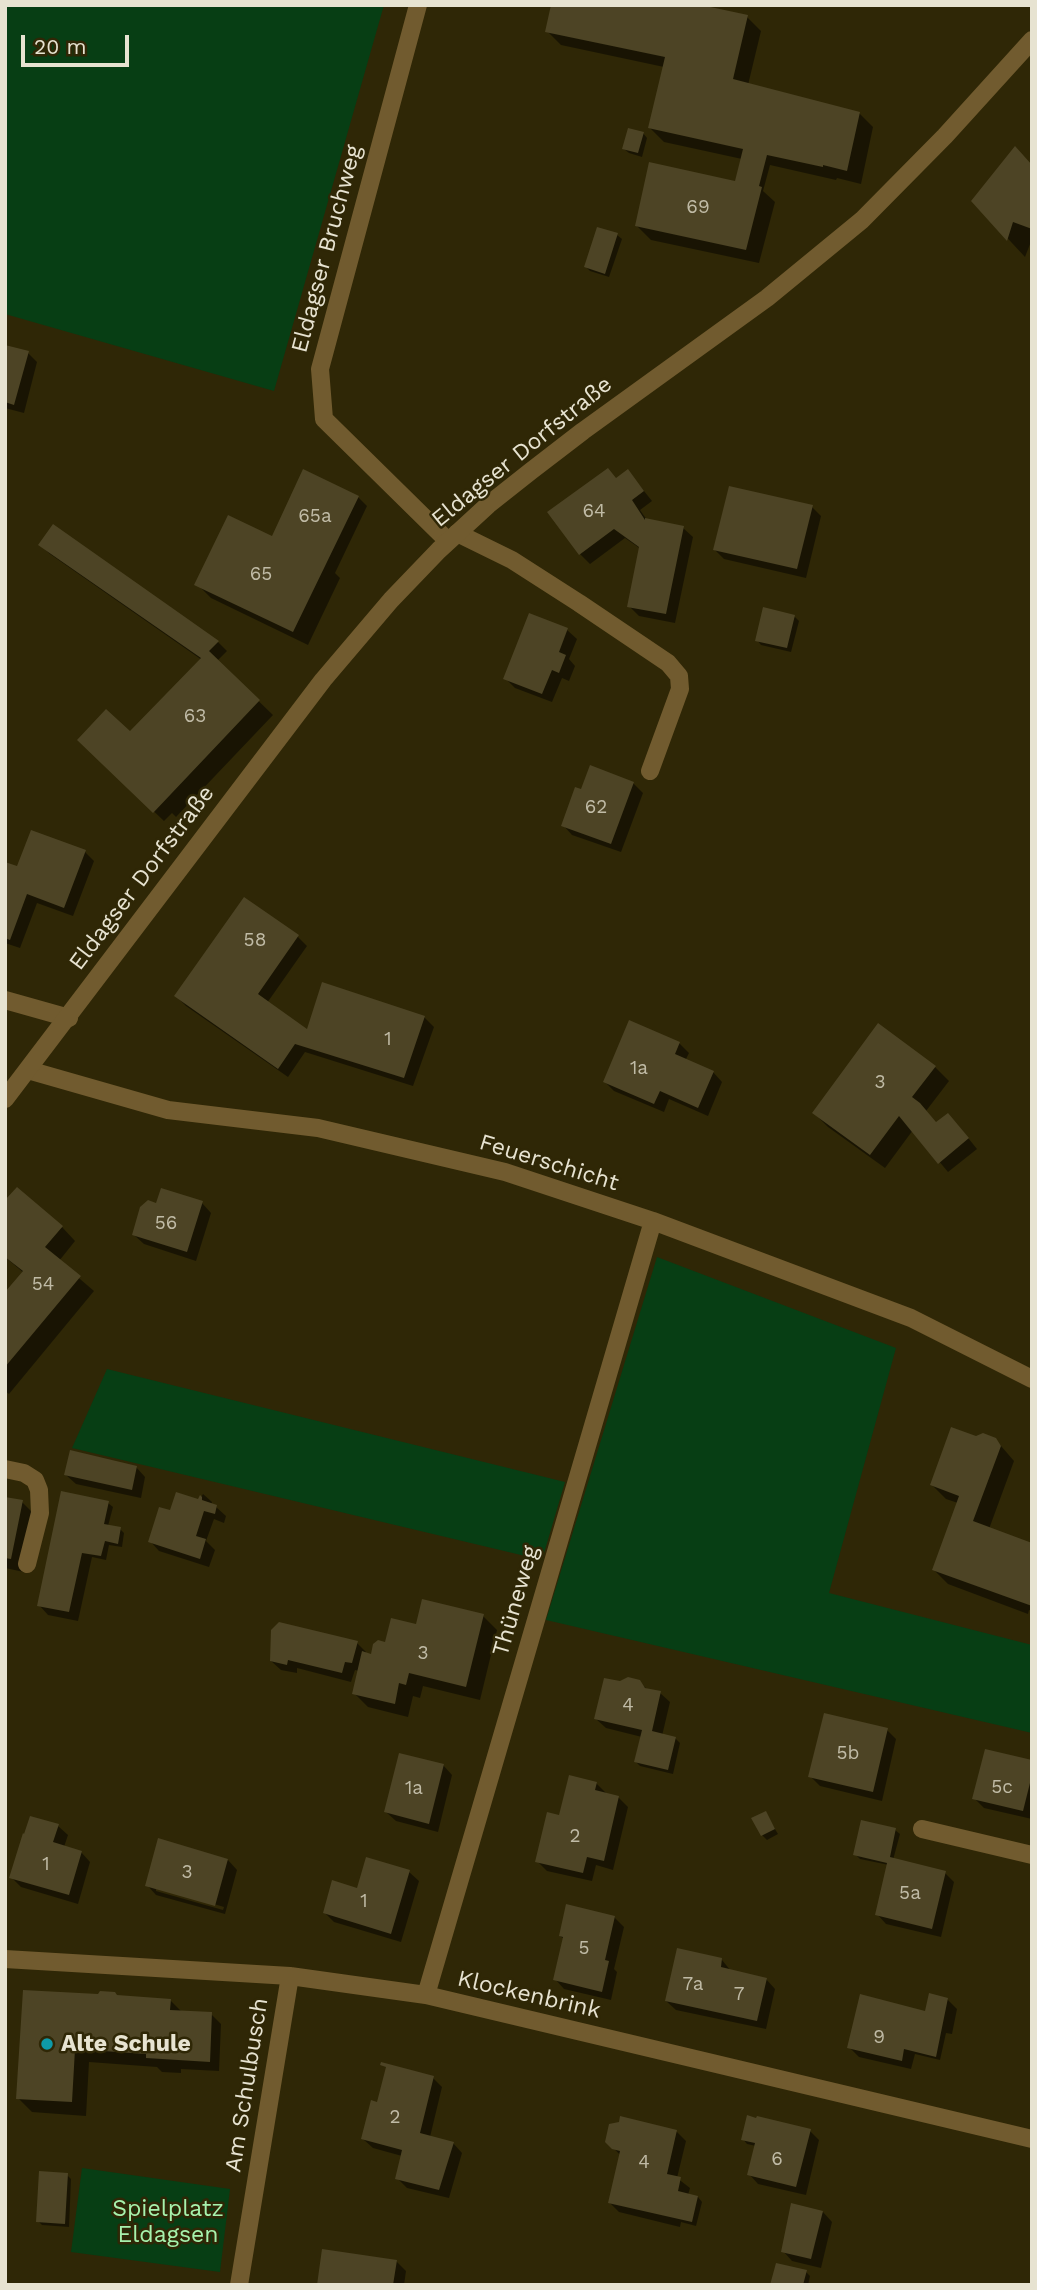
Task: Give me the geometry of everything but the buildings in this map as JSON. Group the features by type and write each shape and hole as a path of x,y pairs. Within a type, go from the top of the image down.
{"street":[{"name":"Eldagser Bruchweg","path":"418,5 320,369 324,419 453,537 512,560 668,663 679,676 680,689 650,771"},
{"name":"Eldagser Dorfstraße","path":"5,1099 323,680 391,600 495,499 583,430 767,298 862,220 945,136 1032,40"},
{"path":"5,1000 69,1018"},
{"name":"Feuerschicht","path":"28,1070 169,1110 318,1128 505,1172 653,1221 911,1318 1032,1378"},
{"name":"Thüneweg","path":"426,1995 653,1221"},
{"path":"5,1469 24,1473 35,1480 39,1490 40,1513 27,1564"},
{"path":"922,1829 1032,1855"},
{"name":"Klockenbrink","path":"5,1959 290,1976 426,1995 1032,2139"},
{"name":"Am Schulbusch","path":"239,2285 290,1976"}],"green space":[{"path":"5,5 384,5 274,391 5,314"},
{"path":"657,1257 896,1348 829,1593 1032,1645 1032,1733 546,1620"},
{"path":"107,1369 565,1482 542,1560 72,1448"},
{"name":"Spielplatz Eldagsen","path":"82,2168 230,2189 220,2272 71,2252"}],"place":[{"name":"Alte Schule","path":"47,2044"}]}
